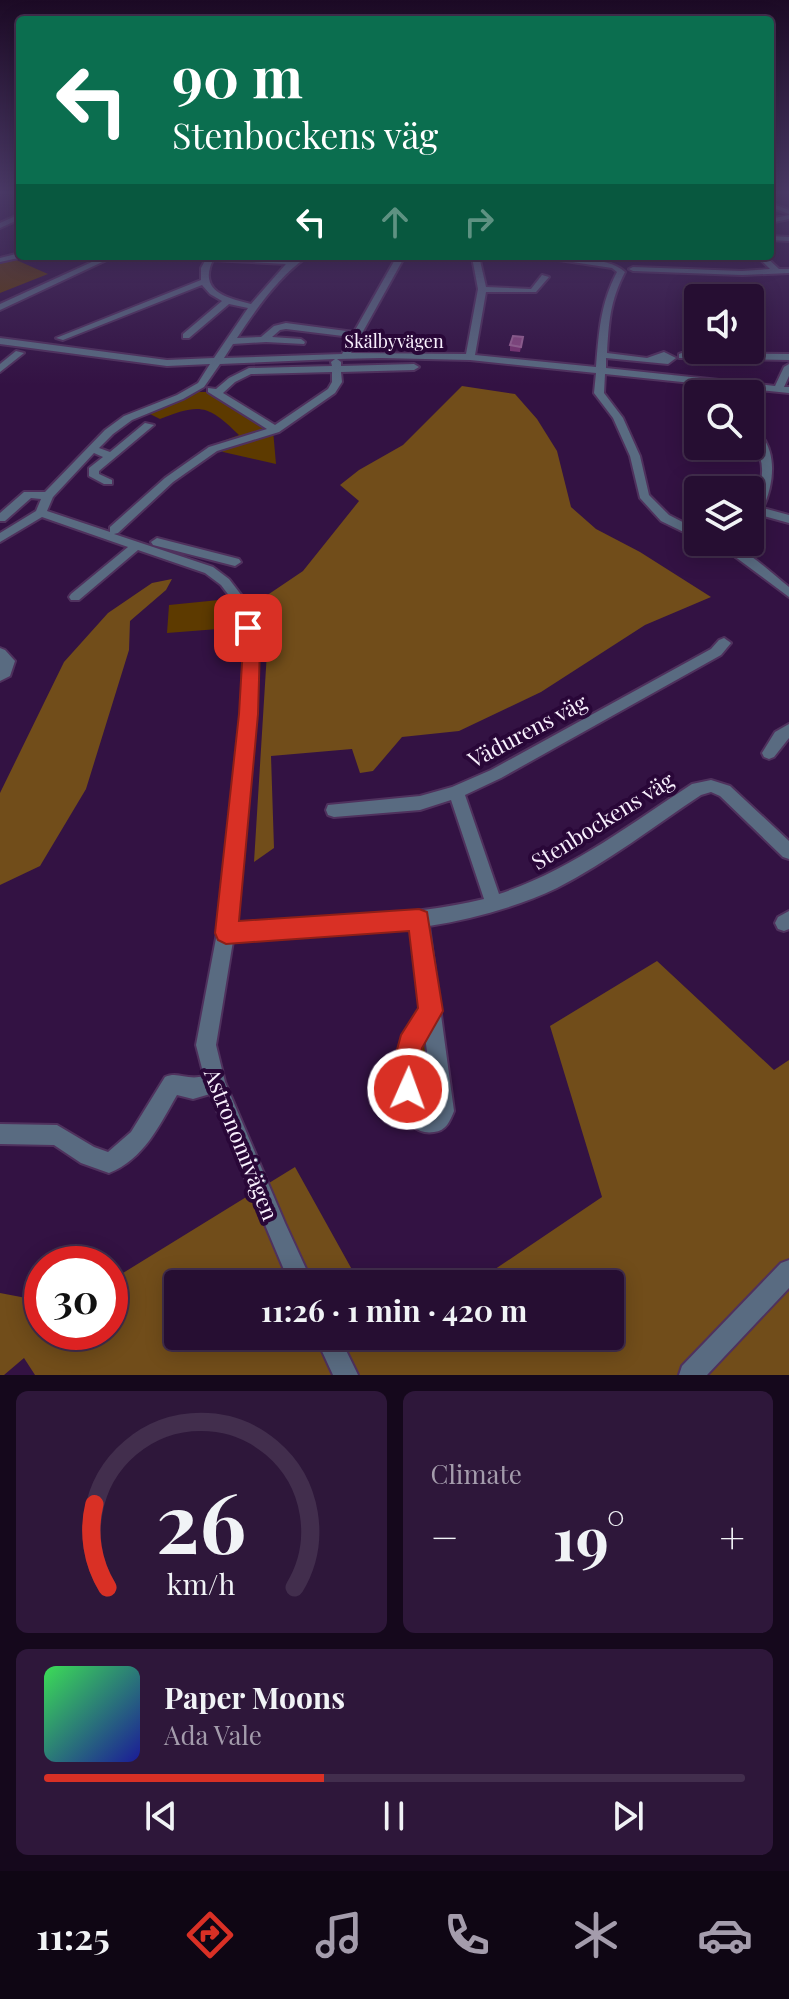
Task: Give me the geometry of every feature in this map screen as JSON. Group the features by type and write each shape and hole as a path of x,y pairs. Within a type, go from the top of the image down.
{"street":[{"path":"0,307 102,260"},
{"path":"208,260 204,268 204,282 227,301 253,307"},
{"path":"259,260 292,262"},
{"path":"0,538 41,513 48,496 92,449 128,418 201,385 253,307 296,260"},
{"path":"111,532 169,480 213,449 275,430 332,391 337,385 340,362 399,260"},
{"path":"470,357 482,289 475,260"},
{"path":"568,260 614,266 621,272 610,293 605,313 599,393 618,418 635,456 644,496 665,518 684,528"},
{"path":"765,260 777,272"},
{"path":"633,269 789,271"},
{"path":"482,289 531,291 536,290 545,277"},
{"path":"60,338 204,282"},
{"path":"186,336 227,301"},
{"path":"266,339 277,328 286,326 355,335"},
{"path":"231,341 266,339 301,342"},
{"name":"Skälbyvägen","path":"0,341 167,363 340,362 470,357 700,380"},
{"path":"0,369 19,353"},
{"path":"601,355 648,361"},
{"path":"682,356 789,357"},
{"path":"218,393 232,380 249,371 340,362 414,367"},
{"path":"784,388 789,367"},
{"path":"201,385 275,430"},
{"name":"Skälbyvägen","path":"764,386 784,388"},
{"path":"108,482 94,476 93,470 149,425"},
{"path":"92,449 111,456"},
{"path":"764,450 769,462 769,474 764,489"},
{"path":"1,518 28,494 48,496"},
{"path":"764,512 789,519"},
{"name":"Astronomivägen","path":"41,513 111,532 137,545 209,570 225,582 246,609 251,646 248,714 226,933 206,1045 215,1082 295,1270"},
{"path":"111,532 235,562"},
{"path":"75,597 137,545"},
{"path":"747,556 789,593"},
{"name":"Vädurens väg","path":"334,810 420,803 456,792 586,725 716,652 724,643"},
{"path":"0,653 8,661 5,672 0,676"},
{"path":"769,753 780,736 789,730"},
{"name":"Stenbockens väg","path":"226,933 419,920 494,903 530,891 574,868 697,789 711,786 725,791 789,852"},
{"path":"456,792 494,903"},
{"path":"419,920 444,1111 437,1122 422,1123 410,1109 405,1068 410,1044 430,1011"},
{"path":"0,1134 57,1135 88,1156 109,1163 126,1155 132,1148 172,1084 193,1089 215,1082"},
{"path":"691,1375 789,1271"},
{"path":"334,1350 346,1375"}],"shaded area":[{"path":"14,259 48,274 0,293 0,264"},
{"path":"462,386 515,394 537,419 557,451 571,507 596,529 640,552 711,597 645,625 541,692 459,731 402,737 373,771 360,773 352,749 271,756 274,848 254,862 267,652 259,611 266,596 303,571 359,501 340,485 359,470 403,445"},
{"path":"197,392 209,392 273,430 276,464 223,452 215,444 239,435 211,413 195,409 160,419 148,413"},
{"path":"172,579 166,590 130,621 129,650 86,789 40,866 0,885 0,793 64,662 108,613 152,583"},
{"path":"229,599 231,628 167,633 169,605"},
{"path":"657,961 774,1070 789,1060 789,1375 35,1375 24,1358 0,1375 0,1293 24,1298 24,1350 128,1350 128,1270 295,1167 352,1270 164,1270 164,1350 624,1350 624,1270 494,1270 602,1197 550,1026"},
{"path":"427,1033 435,1118 419,1108 412,1054"}],"building":[{"path":"513,336 523,337 521,347 510,345"}],"route":[{"path":"248,628 251,646 248,714 226,933 419,920 430,1011 410,1044 405,1068 408,1089"}]}
